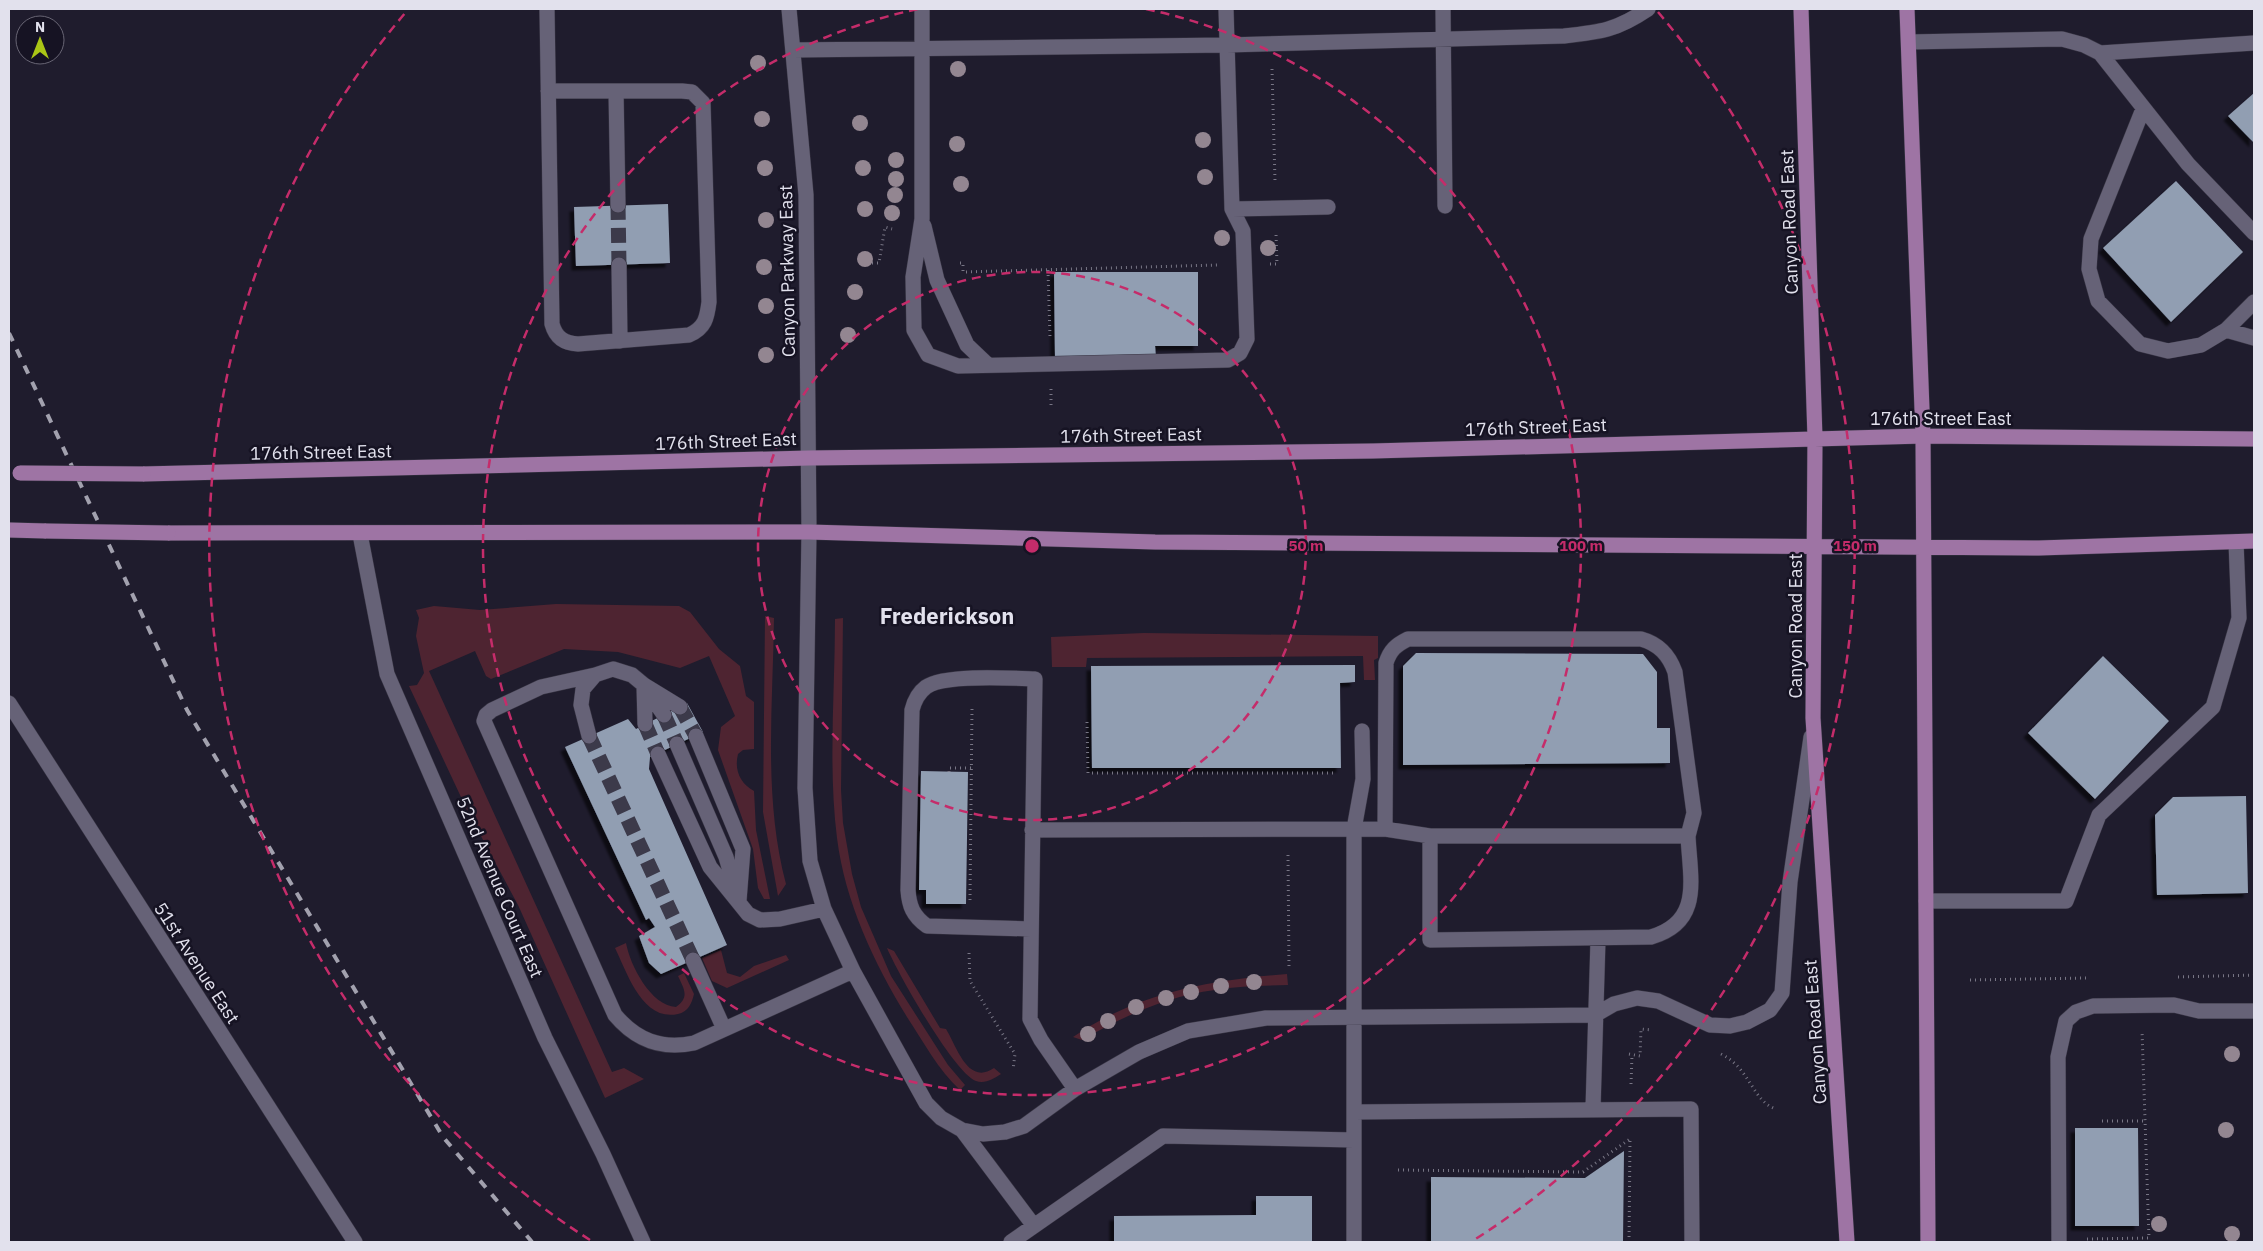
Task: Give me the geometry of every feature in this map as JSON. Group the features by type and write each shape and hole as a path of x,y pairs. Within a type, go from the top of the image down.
{"main road":[{"name":"Canyon Road East","path":"1802,9 1814,438 1813,718 1847,1242"},
{"path":"1908,9 1923,436 1928,1242"},
{"name":"176th Street East","path":"15,473 143,474 809,458 1372,451 1923,436 2254,439"},
{"path":"9,530 360,534 809,532 1155,542 2039,548 2254,541"}],"street":[{"path":"547,9 548,90 554,331 558,338 567,343 620,341 689,335 696,332 704,325 708,302 703,103 692,92 682,90 548,90"},
{"name":"Canyon Parkway East","path":"789,9 806,195 809,532 805,788 810,861 824,908 853,971 926,1102 941,1118 962,1130"},
{"path":"922,9 922,219 913,277 914,330 928,355 958,366 1228,360 1240,353 1247,339 1243,231 1232,210 1226,9"},
{"path":"1444,9 1446,206"},
{"path":"793,50 1227,45 1564,36 1605,32 1630,21 1648,9"},
{"path":"1909,42 2062,39 2084,45 2100,53 2188,164 2254,233"},
{"path":"2100,53 2254,43"},
{"path":"616,90 618,205"},
{"path":"2143,109 2091,239 2089,269 2098,301 2140,344 2168,351 2201,346 2248,315 2254,302"},
{"path":"1232,210 1328,207"},
{"path":"922,219 937,280 967,346 988,365"},
{"path":"618,265 620,341"},
{"path":"2226,330 2254,338"},
{"name":"52nd Avenue Court East","path":"360,534 387,674 545,1038 603,1154 643,1242"},
{"path":"1926,901 2066,901 2100,815 2213,707 2239,618 2236,542"},
{"path":"1385,829 1386,663 1389,653 1397,644 1408,639 1641,639 1653,642 1664,652 1675,672 1694,813 1688,836 1691,892 1689,907 1682,920 1668,932 1651,937 1598,940 1430,940 1430,836"},
{"path":"680,707 644,685 632,675 613,669 542,687 492,710 486,715 484,721 615,1015 625,1027 638,1037 670,1046 694,1043 853,971"},
{"path":"589,736 581,705 583,689 595,675"},
{"path":"1031,929 927,926 916,919 909,905 912,710 915,699 926,687 943,680 1035,679 1030,1019 1041,1040 1075,1089"},
{"path":"644,685 664,715"},
{"path":"644,685 645,724"},
{"name":"51st Avenue East","path":"9,703 355,1242"},
{"path":"962,1130 983,1134 1005,1132 1024,1126 1075,1089 1139,1052 1188,1030 1266,1018 1595,1015 1614,1004 1637,998 1658,1001 1710,1025 1730,1026 1770,1010 1782,993 1790,882 1813,718"},
{"path":"1354,1242 1354,829 1362,779 1362,731"},
{"path":"696,736 743,849 739,901"},
{"path":"677,744 726,857 739,901"},
{"path":"658,754 710,867 748,914 760,920 780,919 824,908"},
{"path":"1032,830 1385,829 1430,836 1688,836"},
{"path":"1593,1109 1598,940"},
{"path":"693,960 724,1029"},
{"path":"2059,1242 2058,1057 2066,1021 2076,1012 2093,1006 2174,1005 2199,1011 2254,1011"},
{"path":"1354,1112 1691,1109 1692,1242"},
{"path":"962,1130 1034,1226"},
{"path":"1011,1242 1163,1136 1354,1140"}],"path":[{"path":"1267,264 1277,264 1271,44"},
{"path":"872,262 879,262 885,227 893,228 891,236"},
{"path":"955,262 964,262 964,272 1218,265"},
{"path":"1048,270 1050,347"},
{"path":"1051,389 1051,405"},
{"path":"970,906 972,708"},
{"path":"1087,722 1088,773 1339,772"},
{"path":"949,772 949,768 971,768"},
{"path":"1288,851 1289,969"},
{"path":"969,952 970,981 1015,1054 1013,1070"},
{"path":"2087,1239 2150,1238 2142,1028"},
{"path":"1631,1086 1630,1055 1640,1056 1641,1029 1660,1033"},
{"path":"1714,1052 1722,1054 1739,1065 1752,1082 1760,1099 1776,1109"},
{"path":"2102,1122 2146,1121"},
{"path":"1398,1170 1583,1172 1630,1139 1629,1242"}],"shaded area":[{"path":"556,604 679,606 690,612 719,649 740,666 746,696 754,702 754,749 743,750 738,754 737,765 739,776 754,791 756,830 770,899 764,899 758,888 753,849 718,750 721,727 735,716 709,656 680,668 618,652 564,649 491,679 486,676 475,651 429,671 612,1072 624,1068 644,1079 605,1098 518,905 468,812 409,686 417,685 424,673 416,636 419,618 416,610 434,606 480,610"},
{"path":"765,616 774,618 771,718 772,785 774,818 786,884 778,896 763,812"},
{"path":"843,618 841,790 843,823 852,874 861,907 891,976 948,1065 965,1085 960,1090 938,1064 907,1017 872,954 854,909 841,862 834,811 832,756 835,619"},
{"path":"1144,633 1378,636 1378,658 1374,660 1375,680 1364,680 1363,656 1087,658 1086,667 1052,667 1051,637"},
{"path":"626,943 632,962 643,983 658,1000 667,1005 676,1007 683,1000 684,993 678,976 684,973 694,994 691,1004 687,1009 678,1014 665,1014 645,1003 631,982 615,948"},
{"path":"887,948 894,951 940,1028 946,1029 964,1062 977,1072 985,1072 994,1068 1001,1074 983,1082 976,1081 966,1074 941,1042 927,1020"},
{"path":"721,950 727,973 740,977 754,966 786,955 789,960 727,988 712,981 702,958"},
{"path":"1287,974 1288,985 1233,988 1180,997 1130,1015 1082,1040 1073,1037 1123,1009 1175,991 1230,980"}],"building":[{"path":"2254,93 2254,143 2228,116"},
{"path":"2176,181 2243,252 2171,322 2103,248"},
{"path":"668,204 670,263 576,266 574,207"},
{"path":"1054,272 1198,272 1198,346 1155,346 1156,356 1055,357"},
{"path":"1416,653 1643,654 1657,672 1657,728 1670,728 1670,763 1403,765 1403,666"},
{"path":"2103,656 2169,721 2095,799 2028,733"},
{"path":"1355,665 1355,682 1340,683 1341,768 1092,768 1091,666"},
{"path":"687,703 703,732 650,757 649,769 727,945 661,974 649,963 639,936 655,927 649,918 646,920 565,747 628,719 636,729"},
{"path":"921,771 968,772 966,904 926,904 926,890 919,890"},
{"path":"2246,796 2248,893 2157,895 2155,815 2173,797"},
{"path":"2075,1128 2138,1128 2139,1226 2075,1226"},
{"path":"1624,1151 1623,1242 1431,1242 1431,1177 1585,1178"},
{"path":"1256,1196 1312,1196 1312,1242 1114,1242 1114,1216 1256,1215"}],"tunnel":[{"path":"618,205 619,265"},
{"path":"680,707 696,736"},
{"path":"664,715 677,744"},
{"path":"645,724 658,754"},
{"path":"589,736 693,960"}],"railway":[{"path":"9,333 187,710 443,1137 532,1242"}],"district":[{"name":"Frederickson","path":"947,615"}]}
